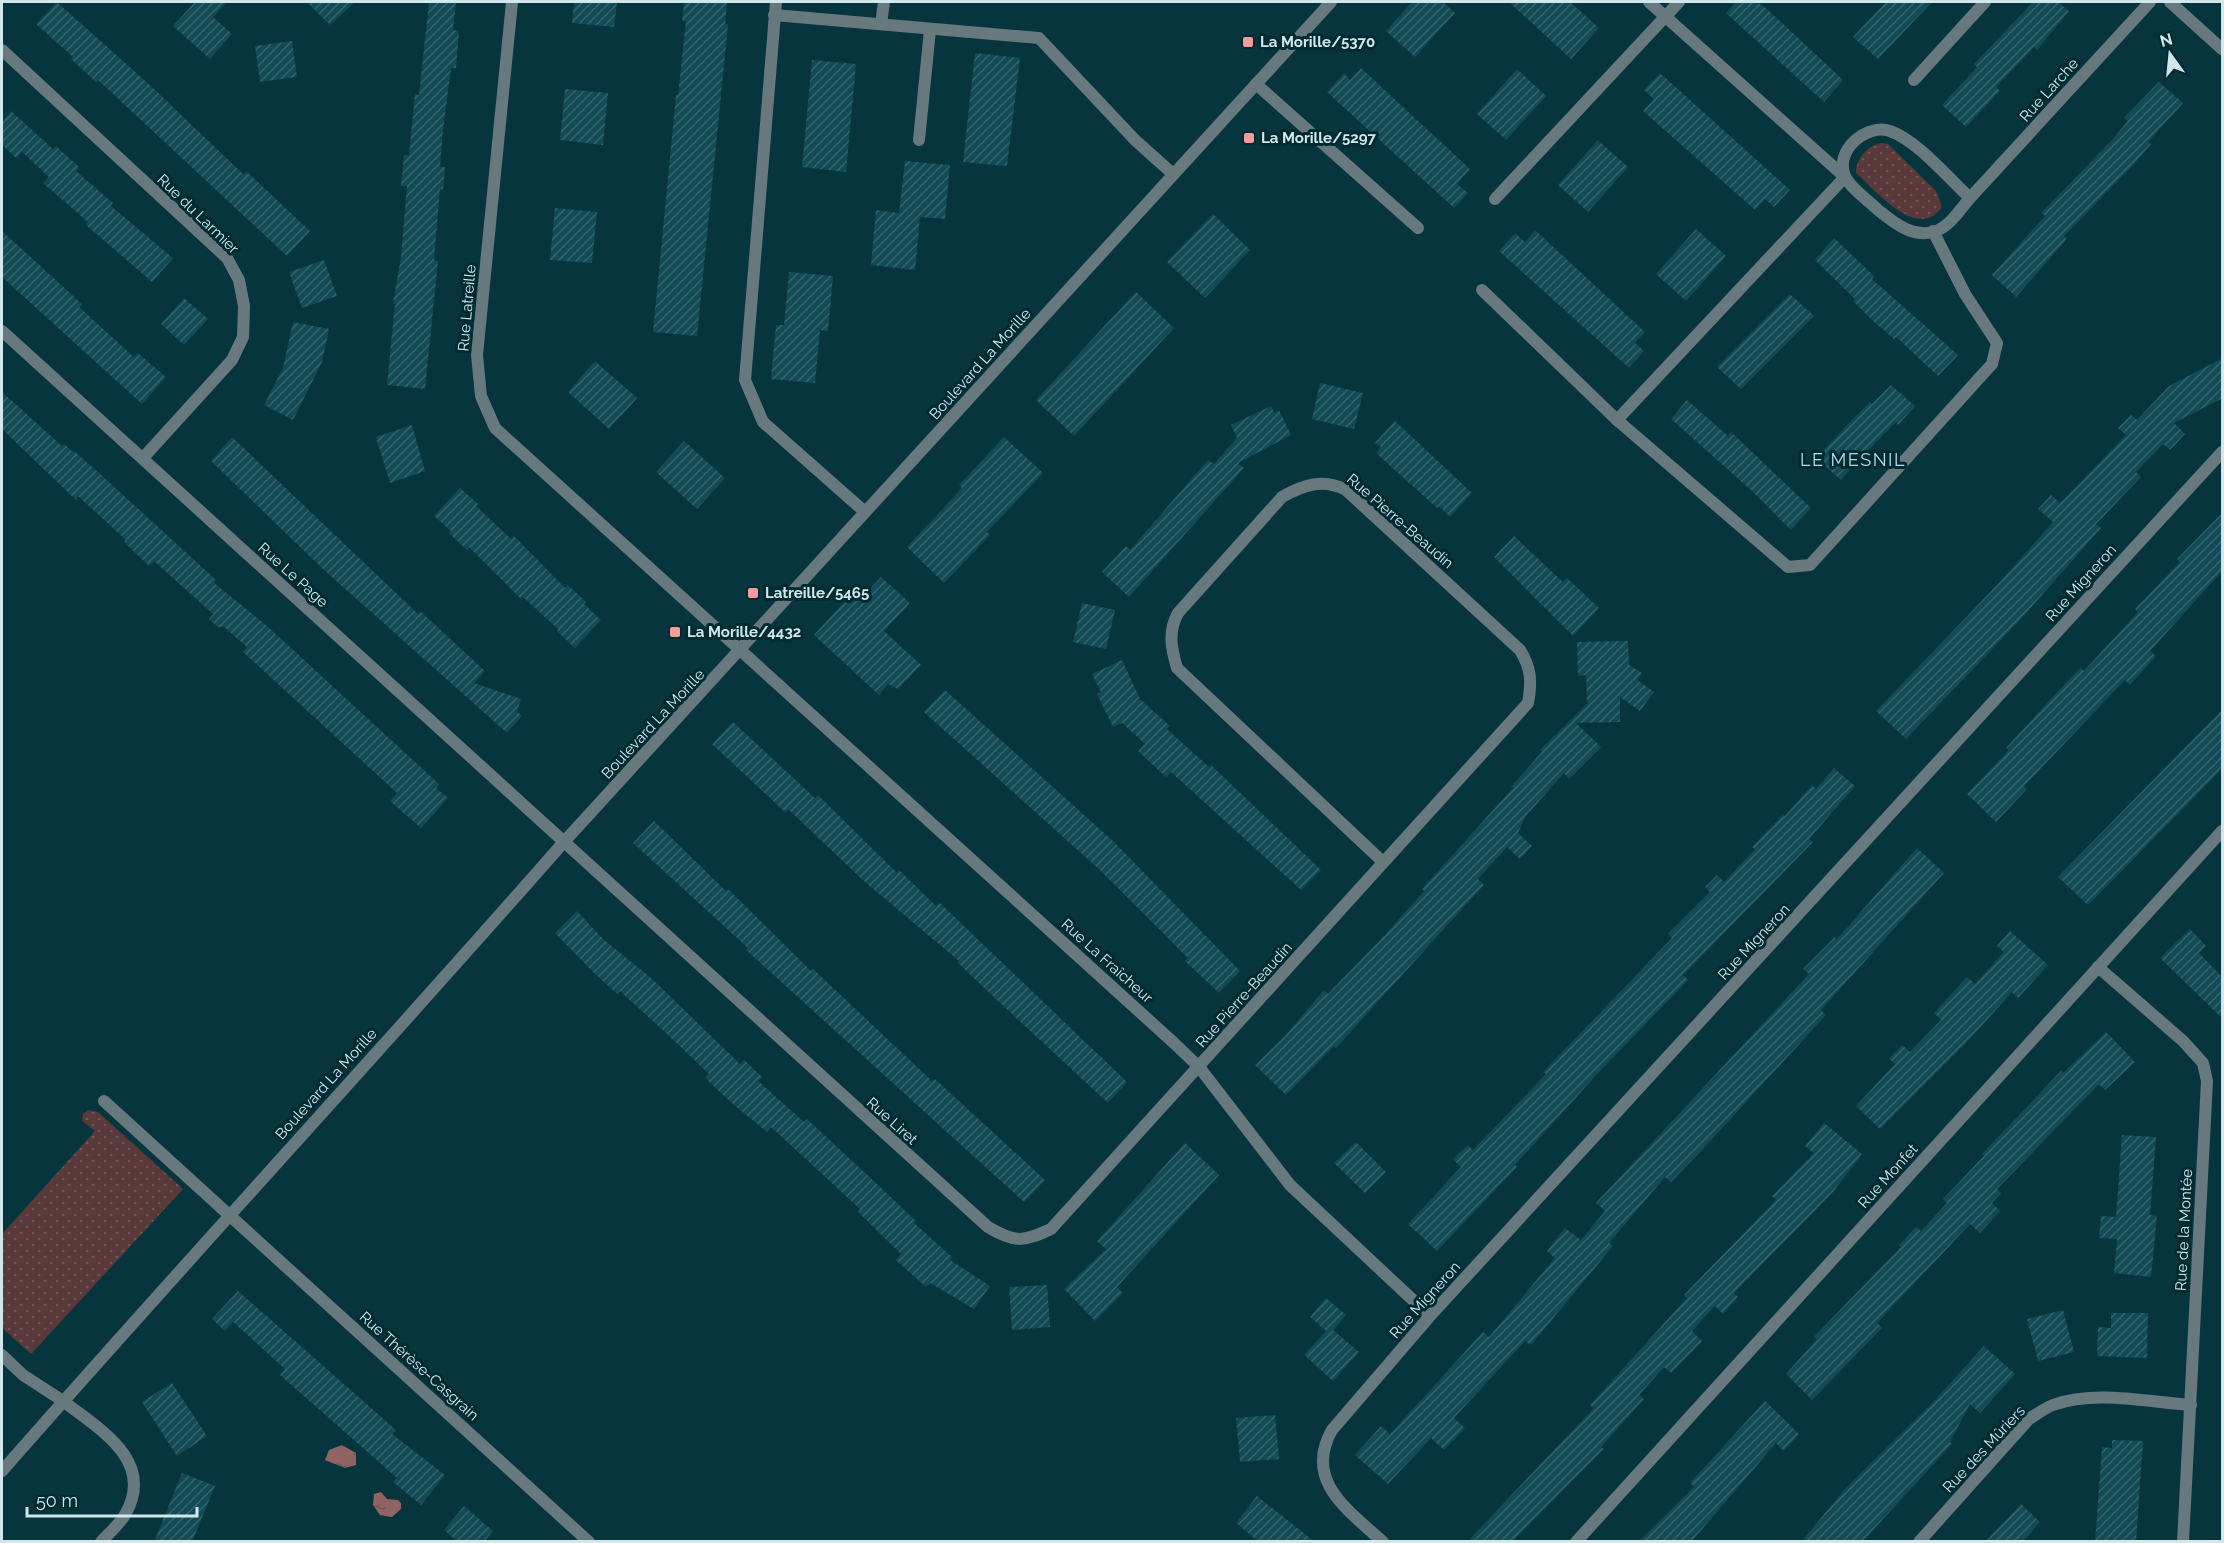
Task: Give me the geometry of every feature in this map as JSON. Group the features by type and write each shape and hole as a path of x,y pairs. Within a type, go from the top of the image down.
{"street":[{"name":"Rue Latreille","path":"512,2 477,355 481,396 495,428 516,450 741,650"},
{"path":"776,2 744,380 762,422 865,512"},
{"path":"881,24 884,2"},
{"name":"Boulevard La Morille","path":"2,1471 228,1214 470,949 563,843 1331,2"},
{"path":"1482,290 1617,420 1788,567 1810,564 1992,364 1997,343 1965,294 1933,231 1921,233 1900,228 1649,2"},
{"path":"1495,199 1679,2"},
{"path":"1914,80 1985,2"},
{"name":"Rue Larche","path":"1933,231 1942,228 2150,2"},
{"path":"2170,2 2223,50"},
{"path":"774,15 1039,38 1135,140 1173,174"},
{"path":"919,140 930,30"},
{"name":"Rue du Larmier","path":"2,51 227,258 239,280 244,306 243,337 232,360 143,458"},
{"path":"1256,84 1418,228"},
{"path":"1845,177 1843,161 1852,142 1870,131 1888,130 1906,139 1970,198"},
{"path":"1617,420 1845,177"},
{"name":"Rue Le Page","path":"2,331 563,843"},
{"name":"Rue Migneron","path":"1383,1542 1336,1499 1328,1484 1323,1462 1325,1442 1332,1430 1430,1316 2223,452"},
{"name":"Rue Pierre-Beaudin","path":"1199,1067 1528,703 1532,684 1529,666 1520,650 1346,490 1334,483 1301,486 1282,497 1178,613 1172,625 1171,648 1177,668 1383,862"},
{"name":"Rue La Fraîcheur","path":"741,650 1199,1067 1290,1185 1430,1316"},
{"name":"Rue Monfet","path":"1576,1542 2223,831"},
{"name":"Rue Liret","path":"563,843 988,1227 1008,1239 1030,1239 1051,1229 1199,1067"},
{"name":"Rue de la Montée","path":"2098,967 2183,1041 2203,1064 2206,1081 2183,1542"},
{"name":"Rue Thérèse-Casgrain","path":"105,1101 589,1542"},
{"path":"2,1355 23,1375 63,1401 128,1458 134,1477 133,1497 125,1515 101,1542"},
{"name":"Rue des Mûriers","path":"1919,1542 2029,1419 2052,1406 2074,1400 2095,1398 2191,1405"}],"shaded area":[{"path":"1888,144 1936,191 1942,207 1932,216 1921,219 1898,210 1856,173 1858,162 1864,153 1872,146"},
{"path":"88,1110 98,1112 183,1189 31,1354 2,1328 2,1234 95,1131 82,1121 83,1114"}],"water":[{"path":"342,1445 356,1453 356,1465 345,1468 325,1460 329,1450"},
{"path":"381,1492 387,1499 398,1500 401,1503 401,1509 392,1517 380,1515 373,1505 374,1494"}],"building":[{"path":"57,2 152,87 244,175 247,172 310,231 287,256 98,80 96,82 71,59 73,57 36,24"},
{"path":"195,2 227,2 213,17 232,34 210,59 173,26"},
{"path":"307,2 355,2 330,25"},
{"path":"429,2 456,2 453,30 459,31 456,68 451,68 443,130 440,167 445,167 443,190 440,189 434,260 438,261 425,389 387,385 395,304 393,304 401,257 407,186 401,186 404,155 409,155 415,94 419,95"},
{"path":"574,2 617,2 614,27 572,23"},
{"path":"684,2 727,2 725,24 728,24 697,336 653,332 676,95 678,95 686,21 682,21"},
{"path":"1412,2 1443,2 1455,13 1415,57 1386,31"},
{"path":"1509,2 1570,2 1599,28 1571,59"},
{"path":"1736,2 1757,2 1767,9 1843,80 1824,102 1726,13"},
{"path":"1886,2 1932,2 1878,59 1853,37"},
{"path":"2033,2 2058,2 2069,11 2037,50 2034,47 1996,87 2000,91 1966,127 1942,105 1977,67 1974,64"},
{"path":"292,41 297,77 260,82 255,46"},
{"path":"975,53 1020,58 1007,166 963,162"},
{"path":"812,60 856,64 846,172 802,167"},
{"path":"1361,68 1470,169 1457,184 1468,193 1454,208 1327,92 1344,73 1350,80"},
{"path":"1517,69 1546,96 1506,140 1477,114"},
{"path":"1660,73 1790,190 1774,207 1765,199 1755,210 1643,111 1654,99 1644,90"},
{"path":"2159,82 2183,103 2148,142 2151,144 2134,164 2064,236 2067,239 2016,297 1992,275 2045,216 2041,213 2111,141 2128,121 2124,118"},
{"path":"565,89 608,93 603,145 560,140"},
{"path":"11,111 53,149 56,146 79,167 76,171 113,203 111,206 173,258 152,282 86,225 88,222 43,183 49,177 22,152 16,158 2,145 2,122"},
{"path":"1598,140 1628,167 1588,212 1558,185"},
{"path":"905,161 950,165 945,219 920,217 915,270 871,265 876,210 899,213"},
{"path":"555,208 597,212 592,263 550,260"},
{"path":"1213,214 1250,250 1205,298 1167,262"},
{"path":"1696,229 1726,256 1686,301 1656,274"},
{"path":"1535,230 1645,332 1635,343 1644,351 1629,368 1499,251 1515,233 1525,242"},
{"path":"2,231 82,304 79,307 134,357 138,353 166,377 142,404 2,277"},
{"path":"1834,238 1874,276 1872,279 1958,355 1938,376 1896,337 1894,339 1873,321 1853,301 1855,299 1815,260"},
{"path":"324,260 337,296 302,308 289,272"},
{"path":"789,272 833,276 828,331 820,330 815,383 771,379 776,325 784,325"},
{"path":"1136,292 1174,328 1074,436 1036,400"},
{"path":"1790,294 1814,316 1741,389 1717,367"},
{"path":"184,298 208,319 184,345 161,324"},
{"path":"293,322 329,329 322,362 293,420 264,405 283,368"},
{"path":"2223,358 2223,398 2174,423 2185,434 2170,450 2163,444 2136,472 2141,477 2096,524 2101,528 2020,620 1906,739 1876,711 1999,583 2053,522 2038,509 2051,495 2060,503 2126,435 2118,428 2131,415 2137,420 2169,386"},
{"path":"595,361 637,398 609,429 568,392"},
{"path":"1320,383 1363,393 1354,429 1312,419"},
{"path":"1891,385 1915,406 1898,425 1896,422 1877,441 1841,480 1816,458 1870,402 1872,404"},
{"path":"2,392 62,446 64,444 74,451 99,473 216,580 214,583 267,626 439,784 436,788 448,798 421,828 390,801 397,793 243,652 247,647 224,627 218,627 209,619 213,614 154,561 149,566 124,542 126,540 78,496 76,500 2,429"},
{"path":"1687,400 1728,436 1731,432 1811,508 1791,530 1752,491 1671,419"},
{"path":"1271,406 1274,413 1279,410 1291,435 1238,463 1244,468 1129,597 1102,572 1126,546 1130,550 1208,460 1214,464 1237,438 1231,425"},
{"path":"1395,421 1472,493 1450,517 1376,453 1381,447 1375,443"},
{"path":"412,425 425,471 390,483 376,437"},
{"path":"232,437 418,614 421,612 485,671 474,683 521,699 517,711 522,716 507,733 324,570 211,461"},
{"path":"1004,437 1043,473 987,532 990,535 944,583 907,547 962,488 959,485"},
{"path":"684,441 725,478 697,509 656,472"},
{"path":"460,488 511,539 514,536 565,588 568,585 601,620 575,648 557,631 558,629 523,597 521,599 469,547 467,550 434,516"},
{"path":"2223,512 2223,570 2150,651 2156,656 2130,685 2125,680 2024,786 2027,789 1996,822 1967,794 2009,750 2006,748 2080,668 2084,671 2138,612 2135,609 2180,562 2177,559"},
{"path":"1514,536 1563,582 1567,578 1599,608 1573,636 1494,557"},
{"path":"881,577 910,603 884,631 921,665 898,689 888,684 879,695 814,635 860,585 867,592"},
{"path":"1082,603 1115,610 1106,649 1073,642"},
{"path":"1628,641 1629,665 1642,673 1637,680 1654,692 1640,711 1620,697 1620,722 1576,723 1601,747 1569,779 1564,773 1525,817 1518,833 1532,846 1520,859 1507,847 1478,879 1484,885 1336,1048 1334,1046 1286,1095 1255,1065 1284,1037 1324,990 1328,994 1383,937 1424,891 1422,889 1513,788 1511,787 1542,752 1540,750 1587,704 1586,675 1578,676 1577,642"},
{"path":"1122,660 1140,699 1170,726 1167,729 1209,767 1211,765 1321,870 1301,890 1171,772 1166,777 1138,751 1145,744 1122,723 1113,727 1097,694 1101,692 1092,674"},
{"path":"945,690 1113,841 1240,971 1219,993 1185,961 1188,958 1101,871 924,712"},
{"path":"2223,709 2223,768 2088,905 2058,877"},
{"path":"733,722 815,798 818,795 897,873 899,870 936,906 940,903 1127,1082 1108,1103 958,963 959,961 865,882 788,809 785,812 712,744"},
{"path":"1834,768 1855,786 1809,839 1813,842 1683,975 1688,980 1598,1073 1515,1165 1517,1167 1437,1251 1408,1224 1461,1167 1453,1159 1468,1145 1473,1150 1546,1074 1543,1072 1672,938 1668,934 1710,892 1705,887 1717,875 1724,882 1755,849 1752,847 1783,815 1785,816 1812,785 1816,789"},
{"path":"654,821 726,891 728,889 811,971 813,969 932,1081 935,1079 1045,1180 1024,1202 746,950 748,948 633,843"},
{"path":"1917,848 1944,873 1821,1010 1826,1015 1671,1182 1665,1177 1609,1243 1613,1246 1531,1345 1525,1341 1454,1418 1465,1428 1444,1450 1431,1438 1388,1484 1355,1455 1381,1426 1390,1434 1483,1332 1489,1337 1555,1258 1547,1251 1565,1228 1581,1240 1605,1211 1596,1203 1809,974 1803,969 1835,937 1837,939"},
{"path":"577,911 604,940 650,977 740,1064 744,1060 762,1077 758,1081 804,1122 807,1119 894,1200 916,1221 914,1223 952,1257 950,1260 990,1286 974,1309 930,1283 926,1287 896,1260 901,1254 858,1212 860,1209 771,1127 767,1132 735,1106 705,1078 709,1074 667,1034 620,991 617,994 594,973 555,933"},
{"path":"2190,929 2206,946 2199,953 2223,978 2223,1019 2160,958"},
{"path":"2010,931 2048,965 2018,998 2012,992 1967,1042 1880,1129 1856,1106 1895,1064 1889,1059 1902,1045 1910,1052 1941,1020 1934,1013 1967,977 1975,984 2004,952 1997,946"},
{"path":"2106,1032 2135,1062 2105,1090 2099,1084 1997,1189 2001,1193 1992,1203 2000,1211 1980,1233 1970,1224 1877,1323 1882,1328 1812,1400 1786,1374 1817,1339 1814,1337 1901,1247 1899,1245 1916,1227 1921,1231 1947,1203 1943,1199 1984,1156 1982,1154 2061,1071 2063,1073"},
{"path":"1824,1123 1862,1154 1833,1192 1734,1293 1738,1297 1723,1314 1715,1306 1692,1331 1702,1341 1671,1373 1664,1367 1639,1395 1644,1399 1601,1447 1604,1449 1512,1542 1467,1542 1594,1408 1590,1405 1687,1298 1684,1295 1776,1200 1772,1196 1814,1153 1805,1146"},
{"path":"2122,1135 2156,1137 2150,1215 2157,1216 2151,1277 2114,1273 2117,1239 2099,1238 2101,1216 2116,1217"},
{"path":"1356,1142 1386,1172 1365,1193 1334,1163"},
{"path":"1185,1143 1219,1175 1117,1287 1123,1293 1095,1321 1064,1289 1106,1249 1097,1241"},
{"path":"1047,1285 1050,1327 1012,1330 1009,1287"},
{"path":"238,1291 396,1430 392,1434 445,1475 421,1505 393,1482 397,1478 280,1375 285,1369 233,1322 225,1331 212,1319"},
{"path":"1326,1298 1346,1315 1333,1330 1359,1352 1333,1381 1304,1355 1326,1331 1310,1317"},
{"path":"2063,1310 2074,1352 2038,1361 2027,1319"},
{"path":"2111,1313 2148,1313 2147,1358 2097,1356 2098,1327 2111,1328"},
{"path":"1984,1346 2015,1374 1980,1413 1970,1404 1950,1442 1952,1444 1862,1542 1801,1542 1846,1488 1935,1400"},
{"path":"172,1383 207,1436 177,1456 142,1402"},
{"path":"1765,1401 1799,1434 1784,1451 1776,1443 1691,1542 1638,1542 1694,1487 1690,1483"},
{"path":"1275,1415 1279,1459 1240,1462 1236,1418"},
{"path":"2112,1440 2143,1441 2136,1542 2095,1542 2102,1447 2112,1448"},
{"path":"182,1473 215,1486 192,1542 154,1542"},
{"path":"1257,1496 1315,1542 1259,1542 1236,1523"},
{"path":"2021,1504 2040,1522 2022,1542 1985,1542"},
{"path":"464,1506 493,1531 484,1542 458,1542 444,1530"}],"place":[{"name":"La Morille/5370","path":"1248,42"},
{"name":"La Morille/5297","path":"1249,138"},
{"name":"Latreille/5465","path":"753,593"},
{"name":"La Morille/4432","path":"675,632"}],"district":[{"name":"LE MESNIL","path":"1853,459"}]}
